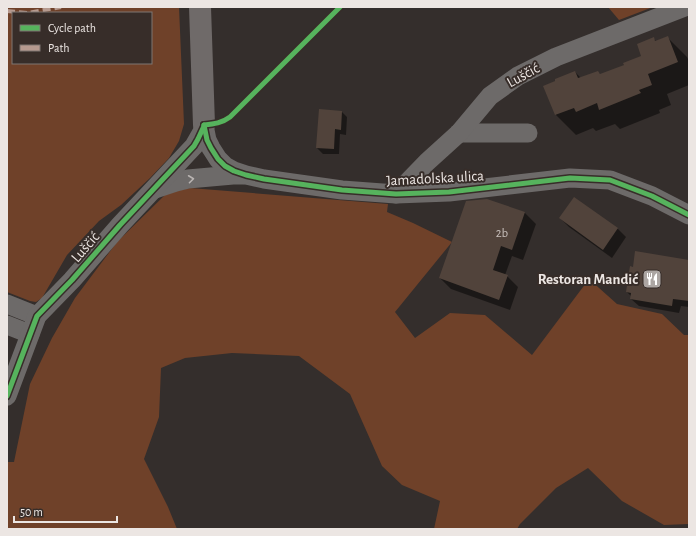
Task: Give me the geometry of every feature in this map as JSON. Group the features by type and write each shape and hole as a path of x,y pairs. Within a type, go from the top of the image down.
{"main road":[{"path":"200,7 204,125"}],"street":[{"name":"Luščić","path":"396,194 427,162 459,133 490,96 518,76 556,57 685,7"},
{"name":"Jamadolska ulica","path":"204,125 207,140 224,166 246,175 264,179 342,190 396,194 449,192 570,178 610,180 652,196 689,215"},
{"name":"Luščić","path":"7,396 37,316 72,280 120,225 194,146 202,132 204,125"},
{"path":"459,133 528,133"},
{"name":"Jamadolska ulica","path":"154,189 188,179 246,175"},
{"path":"7,304 37,316"},
{"path":"7,325 30,334"}],"shaded area":[{"path":"7,7 179,7 184,124 179,141 169,158 150,178 121,205 99,221 67,255 42,298 36,302 7,292"},
{"path":"608,7 653,7 619,20"},
{"path":"190,188 388,204 387,212 452,242 395,312 415,338 450,313 485,315 532,355 589,279 617,304 662,314 684,335 689,335 689,524 664,525 622,501 588,468 556,488 520,524 517,529 434,529 440,501 402,485 382,466 350,394 299,356 232,353 185,358 161,368 159,417 144,459 168,507 177,529 7,529 7,462 14,462 30,384 52,338 75,298 117,242 167,193"}],"building":[{"path":"668,36 678,62 648,74 652,85 639,90 641,93 599,110 597,103 576,112 574,108 555,115 543,86 555,81 555,79 575,71 578,78 598,71 600,74 624,65 623,63 641,56 637,44 654,37 655,41"},
{"path":"319,109 342,111 341,130 335,129 334,149 316,148"},
{"path":"574,197 618,228 603,250 559,218"},
{"path":"487,199 525,212 512,250 501,246 493,270 508,275 499,300 439,278 466,201"},
{"name":"Restoran Mandić","path":"635,251 689,260 689,301 673,299 672,306 630,299 631,293 626,292 630,266 633,267"}],"marked path":[{"path":"34,12 61,7"},
{"path":"7,11 18,12"}],"cycle path":[{"path":"204,125 218,123 230,117 340,7"},
{"path":"204,125 207,140 211,148 218,159 225,166 234,171 264,179 342,190 396,194 449,192 570,178 610,180 652,196 689,215"},
{"path":"7,396 37,316 72,280 120,225 194,146 204,126"}],"place":[{"name":"Restoran Mandić","path":"652,279"}]}
